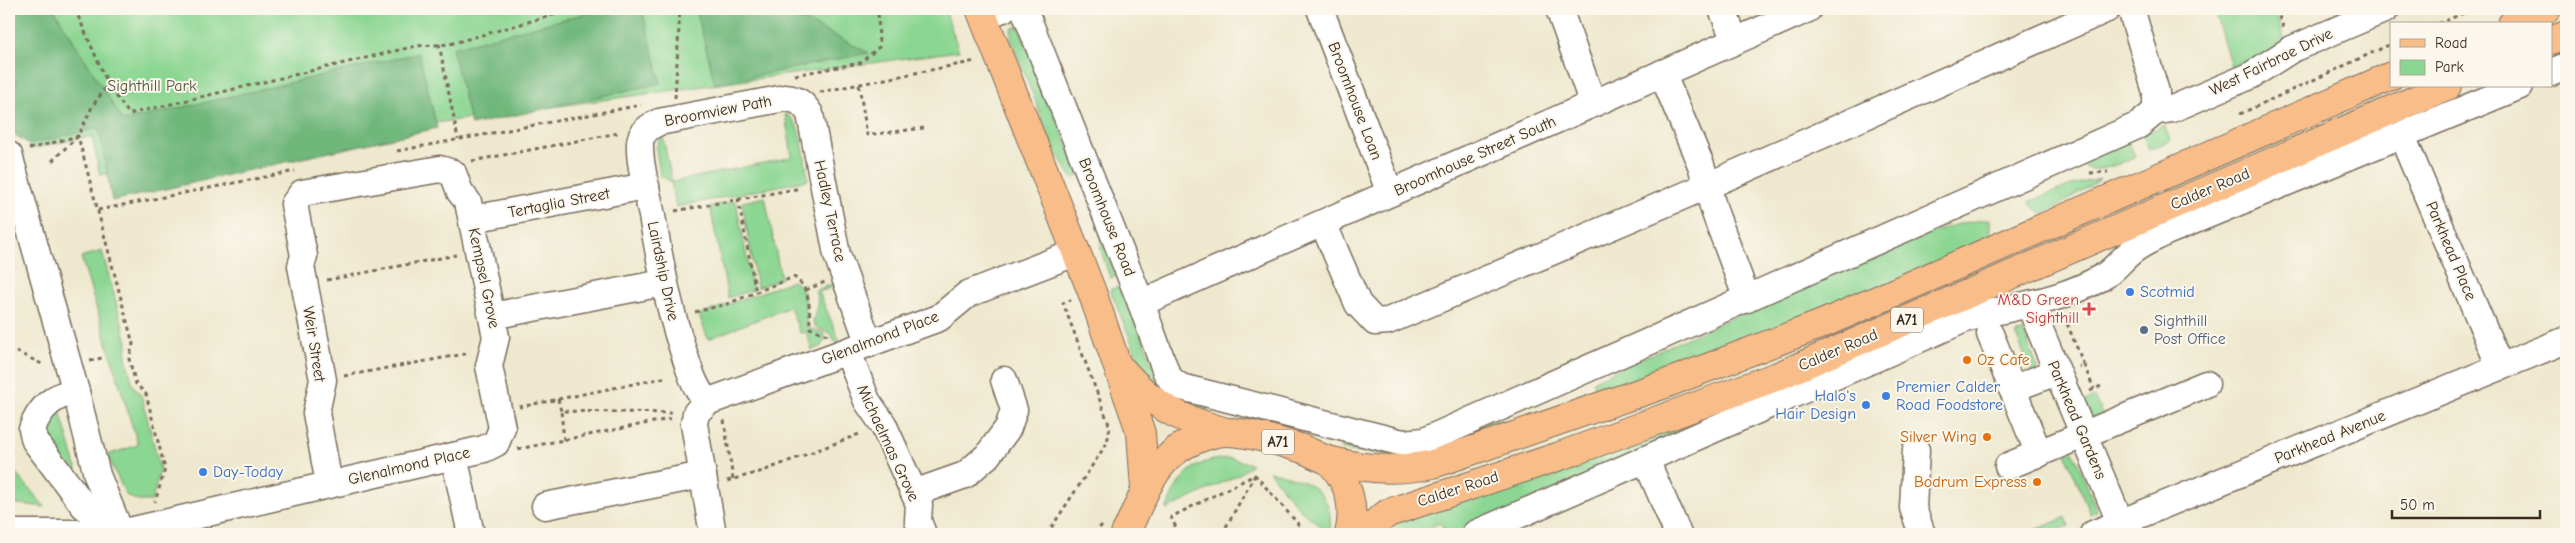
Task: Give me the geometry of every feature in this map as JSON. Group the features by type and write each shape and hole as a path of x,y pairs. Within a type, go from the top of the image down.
{"main road":[{"path":"2517,22 2547,9"},
{"path":"989,11 1000,57 1075,253 1092,292 1140,433 1142,496 1138,534"},
{"path":"2552,41 2566,35"},
{"name":"Calder Road","path":"1125,534 1142,496 1172,453 1193,441 1226,432 1260,437 1300,448 1328,460 1388,469 1410,469 1433,464 1665,384 1822,324 2390,76"},
{"name":"Calder Road","path":"1361,534 1388,513 1560,456 1786,372 2443,88"},
{"path":"1118,365 1146,396 1163,408 1226,432"},
{"path":"1328,460 1338,470 1348,491 1353,516 1349,534"}],"street":[{"name":"Broomhouse Road","path":"1024,9 1141,303 1166,372 1172,381 1181,387 1402,443 1413,443 1424,441 1747,299"},
{"name":"Broomhouse Loan","path":"1320,9 1390,194"},
{"path":"1559,9 1593,104"},
{"path":"1722,9 1736,41"},
{"name":"Broomhouse Street South","path":"1141,303 1808,9"},
{"path":"1323,223 1358,304 1375,322 1388,321 1707,186 2106,9"},
{"path":"1662,73 1701,165 1747,299 2139,125 2156,111 2156,92 2131,9"},
{"name":"West Fairbrae Drive","path":"2156,111 2172,109 2250,76 2292,49 2386,9"},
{"path":"2552,73 2566,67"},
{"name":"Calder Road","path":"1475,534 1965,319 1995,310 2030,306 2048,301 2105,276 2134,249 2166,232 2515,88"},
{"name":"Broomview Path","path":"643,134 650,126 659,122 785,98 796,99 805,106"},
{"name":"Hadley Terrace","path":"805,106 810,114 824,183 852,350"},
{"name":"Lairdship Drive","path":"643,134 640,143 663,282 672,318 690,372 698,392 708,404"},
{"name":"Parkhead Place","path":"2402,136 2500,367"},
{"path":"9,155 76,392 97,475 120,531"},
{"name":"Weir Street","path":"329,484 316,413 323,380 301,266 304,256 294,204 302,193 440,168 453,174"},
{"name":"Kempsel Grove","path":"453,174 460,192 468,202 496,337 489,366 502,428 496,443"},
{"name":"Tertaglia Street","path":"472,219 646,186"},
{"name":"Glenalmond Place","path":"708,404 939,318 968,294 1075,253"},
{"path":"492,316 663,282"},
{"name":"Parkhead Gardens","path":"2030,306 2122,528"},
{"path":"1990,334 2039,454"},
{"name":"Parkhead Avenue","path":"2093,534 2122,528 2566,340"},
{"name":"Michaelmas Grove","path":"852,350 867,401 883,424 919,504 918,521 923,534"},
{"path":"2012,389 2056,372"},
{"path":"914,493 965,475 987,456 1008,428 1014,410 1004,380"},
{"path":"2008,466 2206,384"},
{"path":"76,392 64,393 42,409 32,429 35,441 84,506 120,531"},
{"path":"708,404 694,424 713,534"},
{"name":"Glenalmond Place","path":"9,533 120,531 148,527 484,450 496,443"},
{"path":"1916,450 1913,508 1922,534"},
{"path":"454,456 472,534"},
{"path":"1646,460 1678,534"},
{"path":"545,506 703,475"}],"path":[{"path":"75,9 108,84 129,114 416,46 450,44 574,9"},
{"path":"675,98 680,9"},
{"path":"792,76 860,63 879,47 878,9"},
{"path":"2443,22 2473,9"},
{"path":"439,44 458,140"},
{"path":"2239,114 2390,44"},
{"path":"805,106 820,92 1000,57"},
{"path":"52,161 78,136 92,107 108,84"},
{"path":"859,85 867,135 926,128"},
{"path":"665,100 685,96"},
{"path":"392,152 646,104"},
{"name":"Broomview Path","path":"453,174 467,162 628,131 643,134"},
{"path":"9,155 78,136"},
{"path":"78,136 134,344 129,359 136,384 146,394 165,470 148,527"},
{"path":"2084,174 2108,172 2117,169"},
{"path":"98,210 297,170"},
{"path":"652,216 824,183"},
{"path":"738,199 756,292"},
{"path":"304,284 478,251"},
{"path":"672,318 727,304 794,277 800,281 811,308 810,328 827,334 852,350"},
{"path":"1047,534 1107,442 1110,427 1063,303 1092,292"},
{"path":"9,348 47,366"},
{"path":"323,380 492,349"},
{"path":"2084,365 2094,389"},
{"path":"499,411 690,372"},
{"path":"558,399 564,440"},
{"path":"561,411 708,404"},
{"path":"496,443 515,450 564,440 708,404"},
{"path":"708,404 733,479"},
{"path":"746,477 883,424"},
{"path":"9,455 15,448"},
{"path":"1180,534 1171,518 1255,475"},
{"path":"1222,534 1255,475"},
{"path":"1255,475 1308,534"}],"green space":[{"name":"Sighthill Park","path":"9,9 945,9 959,51 203,155 100,175 92,136 30,149 9,96"},
{"path":"9,9 54,9 123,121 419,53 437,128 112,201 99,128 29,144 12,133 9,124"},
{"path":"603,9 642,9 661,83 471,125 452,48"},
{"path":"696,9 797,9 800,18 869,53 715,84"},
{"path":"2274,9 2286,43 2233,73 2214,10"},
{"path":"1014,27 1019,27 1080,176 1072,178 1054,149 1011,39 1011,30"},
{"path":"785,114 796,124 802,142 808,180 676,207 671,182 660,175 656,148 660,138 663,137 672,182 792,157"},
{"path":"2164,125 2171,140 2149,150 2142,135"},
{"path":"2128,142 2135,156 2122,162 2099,169 2091,169 2079,163"},
{"path":"2100,179 2057,207 2041,214 2029,202 2071,185"},
{"path":"765,197 781,278 757,288 742,202"},
{"path":"736,201 753,290 728,298 710,206"},
{"path":"1990,219 1990,237 1798,323 1749,343 1650,378 1599,392 1594,386 1594,380 1908,238 1963,223"},
{"path":"1101,228 1119,275 1110,278 1101,251"},
{"path":"102,251 127,342 126,357 133,385 142,397 160,469 152,501 138,501 126,495 107,455 138,445 81,257"},
{"path":"792,281 798,285 805,295 808,328 824,333 825,339 822,346 812,350 806,332 800,333 790,307 708,339 699,315"},
{"path":"832,284 833,287 819,292 840,342 836,343 830,333 816,328 813,322 818,301 815,291"},
{"path":"1122,285 1156,373 1210,403 1206,413 1184,408 1146,377 1110,290"},
{"path":"2023,331 2039,371 2032,374 2016,334"},
{"path":"1812,373 1644,454 1461,533 1444,529 1440,523 1422,531 1422,534 1401,534 1393,525"},
{"path":"2094,397 2105,420 2089,420 2081,402"},
{"path":"60,411 77,470 76,482 40,432"},
{"path":"1491,420 1506,421 1465,440 1426,451 1387,455 1341,449 1344,437 1391,450"},
{"path":"2073,451 2097,511 2090,514 2066,454"},
{"path":"1230,458 1252,464 1238,475 1166,510 1176,487 1196,466 1217,459"},
{"path":"9,465 45,507 9,503"},
{"path":"1269,471 1294,478 1315,488 1328,506 1330,533 1300,510"},
{"path":"2066,517 2069,526 2048,534 2032,534 2031,532"}],"place":[{"name":"Scotmid","path":"2130,292"},
{"name":"M&D Green Sighthill","path":"2089,309"},
{"name":"Sighthill Post Office","path":"2144,330"},
{"name":"Oz Cafe","path":"1967,360"},
{"name":"Premier Calder Road Foodstore","path":"1886,396"},
{"name":"Halo's Hair Design","path":"1866,405"},
{"name":"Silver Wing","path":"1987,437"},
{"name":"Day-Today","path":"203,472"},
{"name":"Bodrum Express","path":"2037,482"}]}
